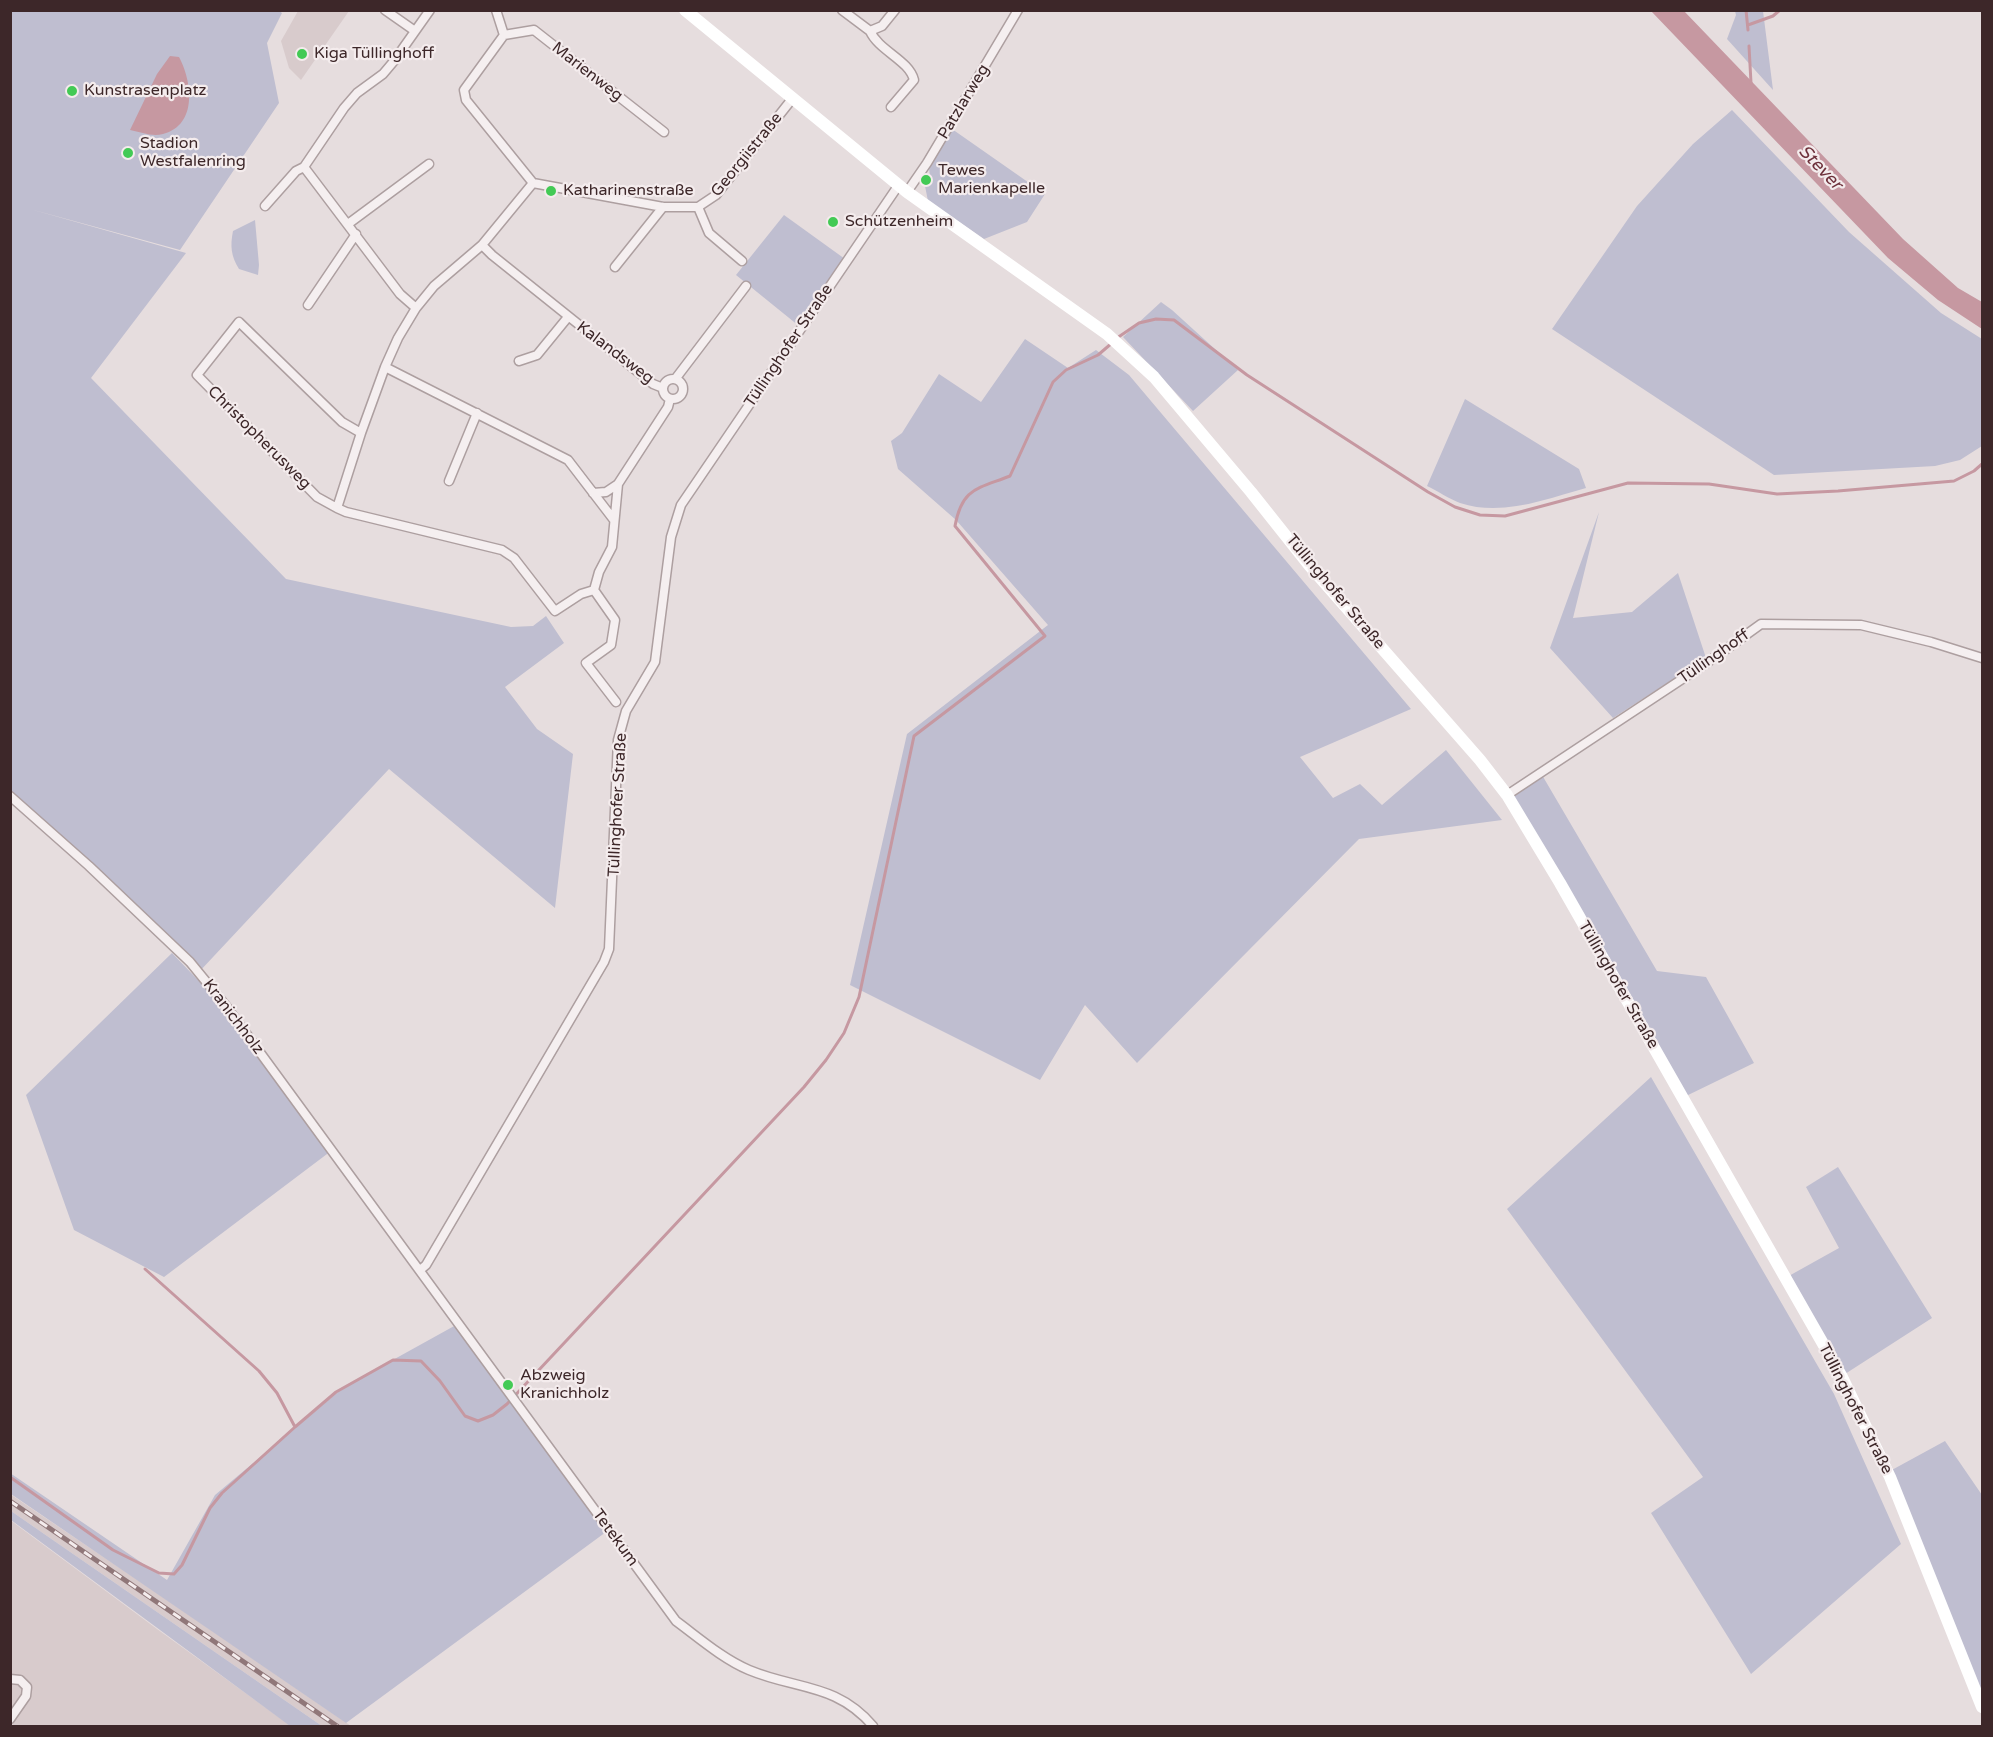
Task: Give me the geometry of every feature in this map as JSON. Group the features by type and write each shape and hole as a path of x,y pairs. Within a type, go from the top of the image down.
{"main road":[{"path":"685,10 902,189"},
{"name":"Tüllinghofer Straße","path":"902,189 1107,334 1161,386 1310,565 1480,760 1507,795 1842,1377 1899,1499 1983,1707"}],"street":[{"path":"385,10 415,31"},
{"path":"265,206 296,171 304,167 344,108 357,93 383,74 430,10"},
{"path":"496,10 504,35 464,90 466,100 533,183 482,245 434,286 416,308 398,338 385,367 337,507 346,512 502,549 514,558 555,611 581,594 594,591"},
{"path":"842,10 870,31 875,41 912,72 914,80 891,107"},
{"path":"870,31 882,26 895,10"},
{"name":"Patzlarweg","path":"902,189 927,164 1018,10"},
{"name":"Marienweg","path":"504,35 534,30 664,132"},
{"name":"Georgiistraße","path":"533,183 663,207 698,207 716,195 792,99"},
{"path":"348,224 429,164"},
{"path":"304,167 400,294 416,308"},
{"name":"Tüllinghofer Straße","path":"420,1270 426,1265 604,962 609,949 612,923 618,740 626,711 655,662 671,537 681,505 902,189"},
{"path":"615,267 663,207"},
{"name":"Georgiistraße","path":"698,207 709,233 742,261"},
{"path":"308,305 356,234"},
{"name":"Kalandsweg","path":"482,245 568,317 653,384 663,388"},
{"path":"676,378 682,383 684,390 679,398 670,399 663,388 668,380 676,378 746,286"},
{"name":"Kalandsweg","path":"519,361 537,355 568,317"},
{"name":"Christopherusweg","path":"337,507 318,497 197,375 239,322 342,422 361,433"},
{"path":"385,367 568,460 614,520"},
{"path":"593,493 606,492 618,484 668,407 670,399"},
{"path":"449,481 477,413"},
{"path":"594,591 599,572 612,547 618,484"},
{"path":"594,591 615,620 611,645 586,663 616,702"},
{"name":"Tüllinghoff","path":"1507,795 1711,660 1761,624 1861,625 1931,642 1983,658"},
{"name":"Kranichholz","path":"10,796 89,866 190,962 226,1006 420,1270"},
{"name":"Tetekum","path":"420,1270 676,1621 723,1656 748,1670 841,1698 857,1709 873,1726"},
{"path":"10,1679 20,1680 27,1687 26,1696 10,1719"}],"shaded area":[{"path":"278,10 282,13 267,43 279,103 180,250 30,209 186,253 91,378 286,579 511,627 533,626 546,616 564,643 505,687 537,729 573,754 555,908 389,769 199,972 90,862 11,792 10,11"},
{"name":"Kiga Tüllinghoff","path":"298,11 349,11 301,80 289,68 281,41"},
{"path":"1735,11 1763,11 1773,90 1727,39 1736,15"},
{"path":"1732,110 1849,232 1941,313 1982,339 1982,446 1960,460 1935,466 1774,475 1552,329 1637,206 1693,144"},
{"path":"952,129 1045,194 1027,222 984,239 928,201 925,186 930,178 929,167"},
{"path":"784,215 845,259 799,326 736,275"},
{"path":"255,220 258,275 239,269 231,246 233,231"},
{"path":"1161,302 1238,370 1193,411 1123,337"},
{"path":"1025,339 1068,368 1096,350 1129,375 1411,709 1300,757 1333,798 1360,784 1382,805 1446,750 1502,820 1359,839 1137,1063 1085,1005 1040,1080 850,985 907,734 1048,625 956,520 898,469 891,441 902,433 939,374 981,402"},
{"path":"1465,399 1579,469 1586,488 1524,505 1492,508 1460,503 1427,486"},
{"path":"1599,512 1573,618 1632,612 1678,573 1706,658 1613,718 1550,648"},
{"path":"1542,775 1657,971 1706,977 1754,1063 1684,1097 1512,795"},
{"path":"172,953 224,1007 331,1151 164,1277 74,1230 26,1095"},
{"path":"1651,1077 1834,1394 1901,1544 1751,1674 1651,1513 1703,1477 1507,1209"},
{"path":"1838,1167 1932,1318 1845,1374 1787,1277 1839,1248 1806,1187"},
{"path":"456,1325 606,1532 346,1723 11,1494 10,1473 167,1580 215,1495 344,1387"},
{"path":"1945,1441 1982,1495 1982,1698 1890,1471"},
{"path":"10,1494 351,1726 322,1726 11,1511"},
{"path":"11,1511 322,1726 290,1726 11,1520"},
{"path":"10,1520 157,1629 291,1726 11,1726"}],"water":[{"name":"Stever","path":"1651,11 1684,11 1903,239 1958,288 1982,302 1982,329 1938,300 1888,258"},
{"path":"170,56 179,57 187,78 189,101 182,122 174,129 159,135 130,130 157,74"}],"waterway":[{"path":"1746,10 1748,30"},
{"path":"1748,25 1773,16 1780,10"},
{"path":"1749,46 1751,83"},
{"path":"1117,338 1139,323 1156,319 1174,320 1247,375 1428,492 1455,507 1480,515 1505,516 1628,483 1709,484 1777,494 1838,491 1954,481 1974,471 1982,464"},
{"path":"145,1269 259,1371 277,1393 295,1427 336,1392 393,1360 421,1361 440,1381 465,1416 478,1421 493,1415 507,1404 804,1087 844,1033 859,997 914,736 1045,636 955,526 958,513 962,504 973,492 1010,476 1053,382 1066,370 1098,355 1112,343"},
{"path":"10,1477 113,1550 159,1573 174,1574 182,1565 210,1508 222,1493 295,1427"}],"railway":[{"path":"10,1501 337,1726"}],"place":[{"name":"Kiga Tüllinghoff","path":"302,54"},
{"name":"Kunstrasenplatz","path":"72,91"},
{"name":"Stadion Westfalenring","path":"128,153"},
{"name":"Tewes Marienkapelle","path":"926,180"},
{"name":"Katharinenstraße","path":"551,191"},
{"name":"Schützenheim","path":"833,222"},
{"name":"Abzweig Kranichholz","path":"508,1385"}]}
